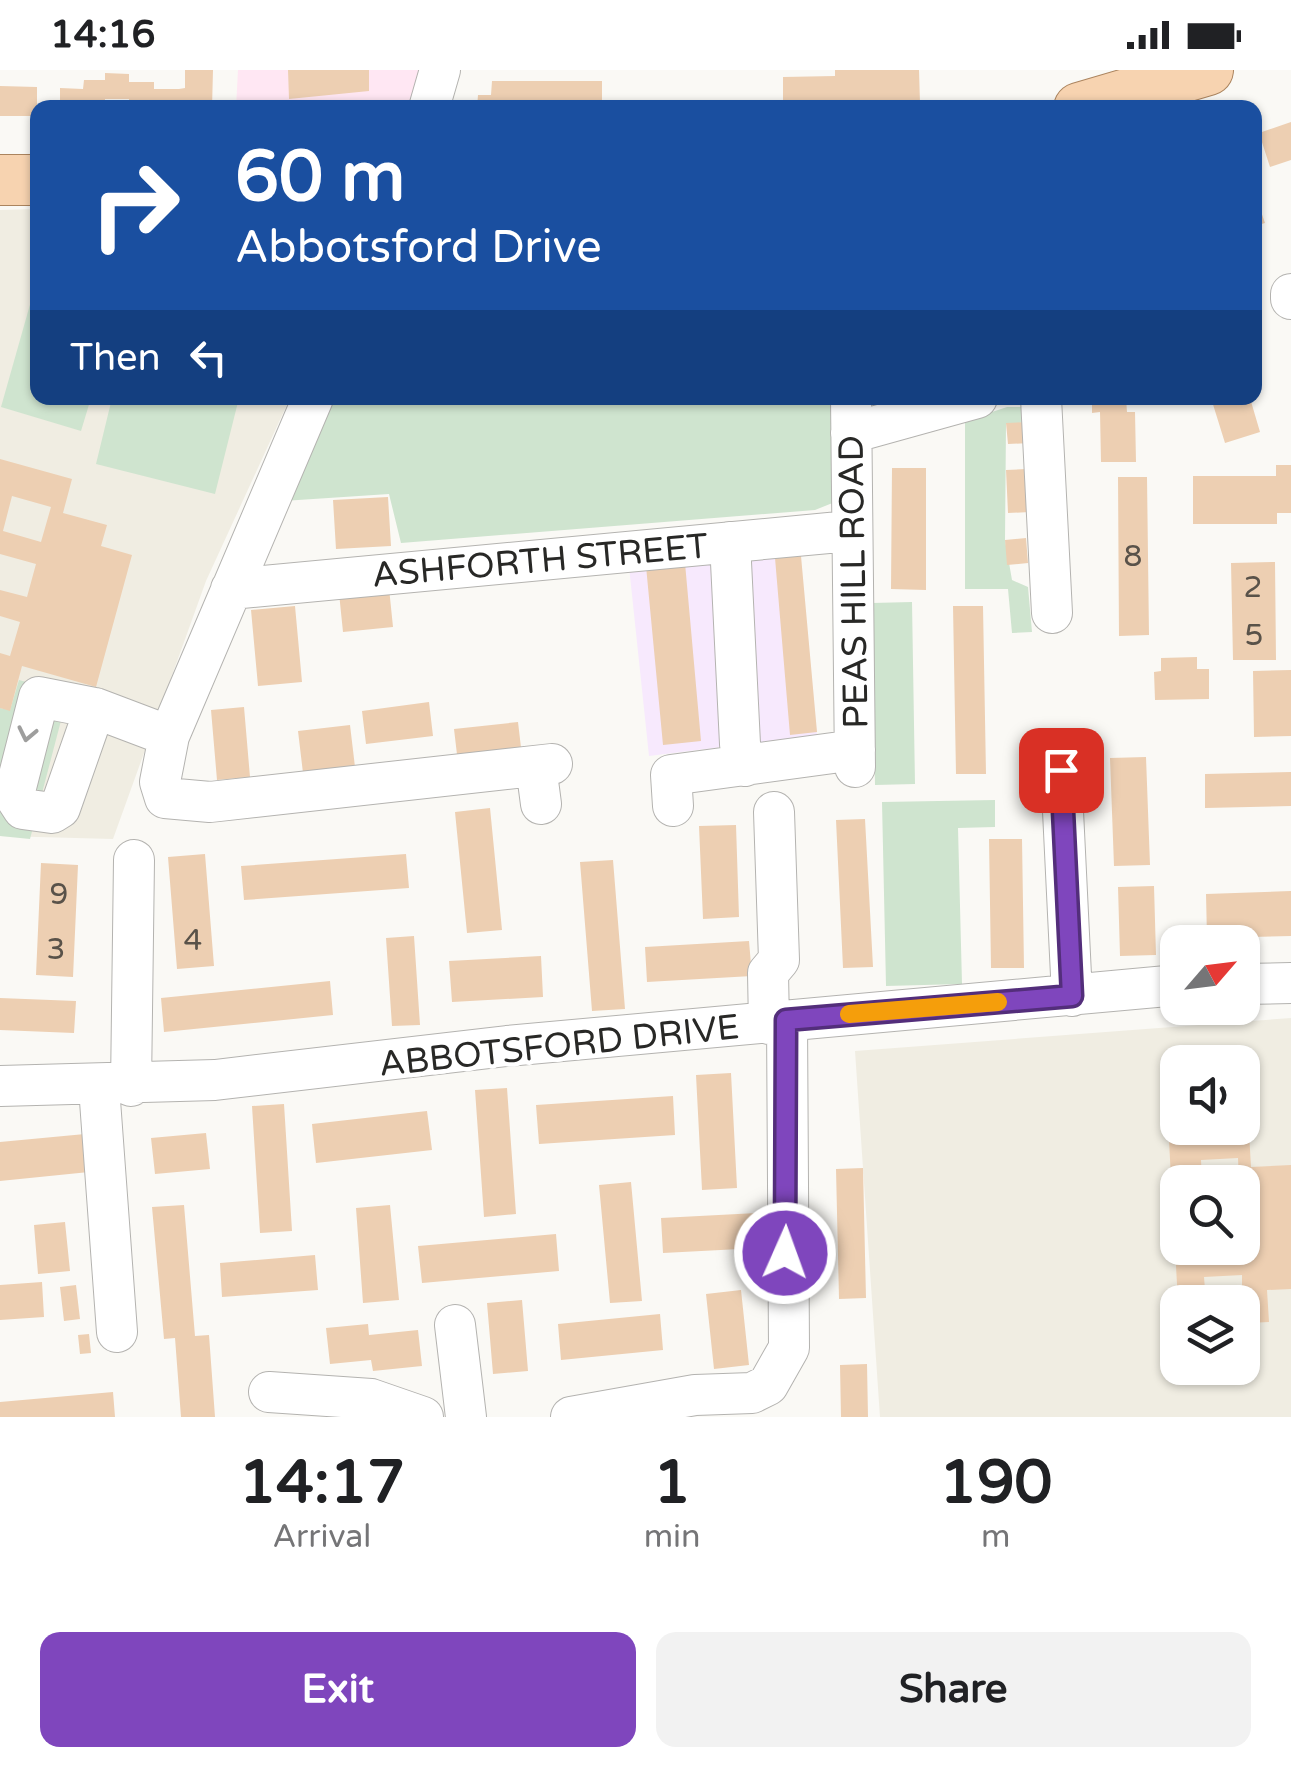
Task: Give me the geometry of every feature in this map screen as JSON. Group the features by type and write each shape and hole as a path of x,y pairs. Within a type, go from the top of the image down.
{"main road":[{"path":"1106,100 1208,70"},
{"path":"0,180 30,180"}],"street":[{"path":"431,100 440,70"},
{"path":"310,405 230,589 165,754 165,798 210,802 543,778"},
{"path":"851,415 925,405"},
{"path":"1041,405 1052,613"},
{"name":"PEAS HILL ROAD","path":"745,766 855,759 851,415"},
{"name":"ASHFORTH STREET","path":"230,589 850,530"},
{"path":"673,806 670,775 745,766 740,744 730,542"},
{"path":"95,708 165,754"},
{"path":"1061,770 1072,996"},
{"path":"570,1417 695,1396 748,1405 768,1386 789,1348 778,1022 768,973 779,960 774,812"},
{"path":"109,1311 115,1086 134,860"},
{"path":"1260,984 1291,983"},
{"name":"ABBOTSFORD DRIVE","path":"0,1086 115,1086 1160,988"},
{"path":"455,1325 466,1417"},
{"path":"269,1392 370,1399 423,1417"}],"shaded area":[{"path":"238,70 421,70 413,100 236,100"},
{"path":"30,209 30,405 287,405 206,581 113,839 0,836 0,210"},
{"path":"799,546 817,735 649,756 628,557"},
{"path":"1291,1018 1291,1417 880,1417 855,1051 1199,1025 1260,1025 1260,1020"}],"green space":[{"path":"30,305 30,405 89,405 81,431 1,407"},
{"path":"110,405 237,405 215,494 96,464"},
{"path":"323,405 832,405 835,502 815,510 401,543 389,494 283,501"},
{"path":"1007,407 1021,407 1029,422 1006,424 1005,540 1012,580 1028,587 1032,632 1012,633 1008,589 965,589 965,421"},
{"path":"912,602 915,784 875,785 872,603"},
{"path":"19,680 68,694 30,839 0,836 0,708 10,710"},
{"path":"995,800 995,827 958,828 962,984 886,986 882,802"}],"building":[{"path":"185,70 213,70 212,100 60,100 60,88 83,89 84,80 105,80 105,73 129,74 129,82 154,82 154,89 185,88"},
{"path":"288,70 369,70 369,91 289,99"},
{"path":"835,70 919,70 920,100 783,100 783,77 835,76"},
{"path":"492,81 602,81 602,100 478,100 478,95 491,95"},
{"path":"0,86 37,87 37,100 30,100 30,116 0,116"},
{"path":"1291,122 1291,160 1270,167 1262,132"},
{"path":"1092,405 1126,405 1127,412 1135,412 1136,462 1101,462 1100,412 1092,413"},
{"path":"1213,405 1252,405 1260,432 1225,443"},
{"path":"1029,422 1030,443 1008,444 1006,423"},
{"path":"0,459 72,479 63,513 107,525 101,546 132,555 96,687 22,666 10,711 0,708 0,653 10,656 20,622 0,616 0,590 27,597 36,564 0,554","holes":["12,496 51,507 41,542 3,531"]},
{"path":"1276,465 1291,465 1291,513 1277,513 1277,524 1193,524 1193,476 1276,476"},
{"path":"892,468 926,468 926,590 891,589"},
{"path":"1026,469 1030,512 1008,513 1006,470"},
{"path":"1118,477 1147,477 1149,635 1119,636"},
{"path":"388,497 391,546 336,549 333,500"},
{"path":"1026,538 1028,563 1007,565 1005,540"},
{"path":"801,556 817,732 790,735 775,558"},
{"path":"1275,562 1276,660 1233,660 1231,563"},
{"path":"685,563 701,741 663,745 646,566"},
{"path":"389,588 393,627 343,632 339,593"},
{"path":"295,606 302,682 258,686 251,610"},
{"path":"953,606 983,606 986,774 956,774"},
{"path":"1197,657 1197,669 1209,669 1209,699 1155,700 1154,672 1161,671 1161,658"},
{"path":"1291,670 1291,736 1254,737 1253,671"},
{"path":"429,702 433,736 366,744 362,711"},
{"path":"244,707 250,777 217,780 211,710"},
{"path":"518,722 522,756 458,763 454,729"},
{"path":"350,725 355,767 303,773 298,731"},
{"path":"1146,757 1150,865 1114,866 1110,758"},
{"path":"1291,772 1291,806 1205,808 1205,774"},
{"path":"490,808 502,930 467,933 455,812"},
{"path":"865,819 873,967 843,968 836,820"},
{"path":"736,825 739,917 703,919 699,826"},
{"path":"989,839 1022,839 1024,968 991,968"},
{"path":"205,854 214,966 177,969 168,857"},
{"path":"406,854 409,888 244,900 241,866"},
{"path":"613,860 625,1009 592,1011 580,862"},
{"path":"41,863 78,865 73,977 36,975"},
{"path":"1154,886 1156,955 1120,956 1118,887"},
{"path":"1291,891 1291,936 1260,937 1260,925 1207,925 1206,894"},
{"path":"414,936 420,1025 392,1026 386,938"},
{"path":"749,941 752,976 647,982 645,947"},
{"path":"541,956 543,997 452,1002 449,961"},
{"path":"330,981 333,1015 164,1032 161,998"},
{"path":"0,998 76,1001 74,1033 0,1030"},
{"path":"731,1073 737,1188 702,1190 696,1075"},
{"path":"507,1088 516,1214 484,1217 475,1090"},
{"path":"673,1096 675,1135 539,1144 536,1105"},
{"path":"284,1104 292,1231 260,1233 252,1106"},
{"path":"427,1111 432,1150 316,1163 312,1124"},
{"path":"206,1133 210,1169 155,1174 151,1138"},
{"path":"85,1134 89,1172 0,1181 0,1142"},
{"path":"1169,1145 1250,1145 1251,1165 1238,1165 1238,1158 1201,1160 1201,1165 1170,1165"},
{"path":"1291,1165 1291,1289 1267,1290 1269,1322 1260,1322 1260,1285 1242,1285 1242,1275 1204,1277 1205,1285 1177,1285 1176,1265 1260,1265 1260,1167"},
{"path":"863,1168 866,1298 839,1299 836,1169"},
{"path":"631,1182 642,1301 610,1303 599,1185"},
{"path":"184,1205 195,1336 209,1335 215,1417 181,1417 175,1338 164,1339 152,1207"},
{"path":"390,1205 399,1300 363,1303 356,1208"},
{"path":"757,1213 759,1248 663,1253 661,1218"},
{"path":"65,1222 70,1271 38,1274 34,1225"},
{"path":"556,1234 559,1271 422,1283 418,1246"},
{"path":"315,1255 318,1290 222,1297 220,1263"},
{"path":"42,1282 44,1317 0,1320 0,1285"},
{"path":"76,1285 80,1319 64,1321 60,1287"},
{"path":"741,1290 749,1365 714,1369 706,1294"},
{"path":"522,1300 528,1371 493,1374 487,1303"},
{"path":"660,1314 663,1350 561,1360 558,1324"},
{"path":"368,1324 369,1335 418,1330 422,1366 373,1371 371,1360 330,1364 326,1328"},
{"path":"89,1334 91,1353 80,1354 78,1335"},
{"path":"867,1364 868,1417 841,1417 840,1365"},
{"path":"113,1392 115,1417 0,1417 0,1402"}],"slow traffic":[{"path":"849,1014 998,1002"}],"route":[{"path":"785,1253 786,1020 1072,996 1061,770"}]}
